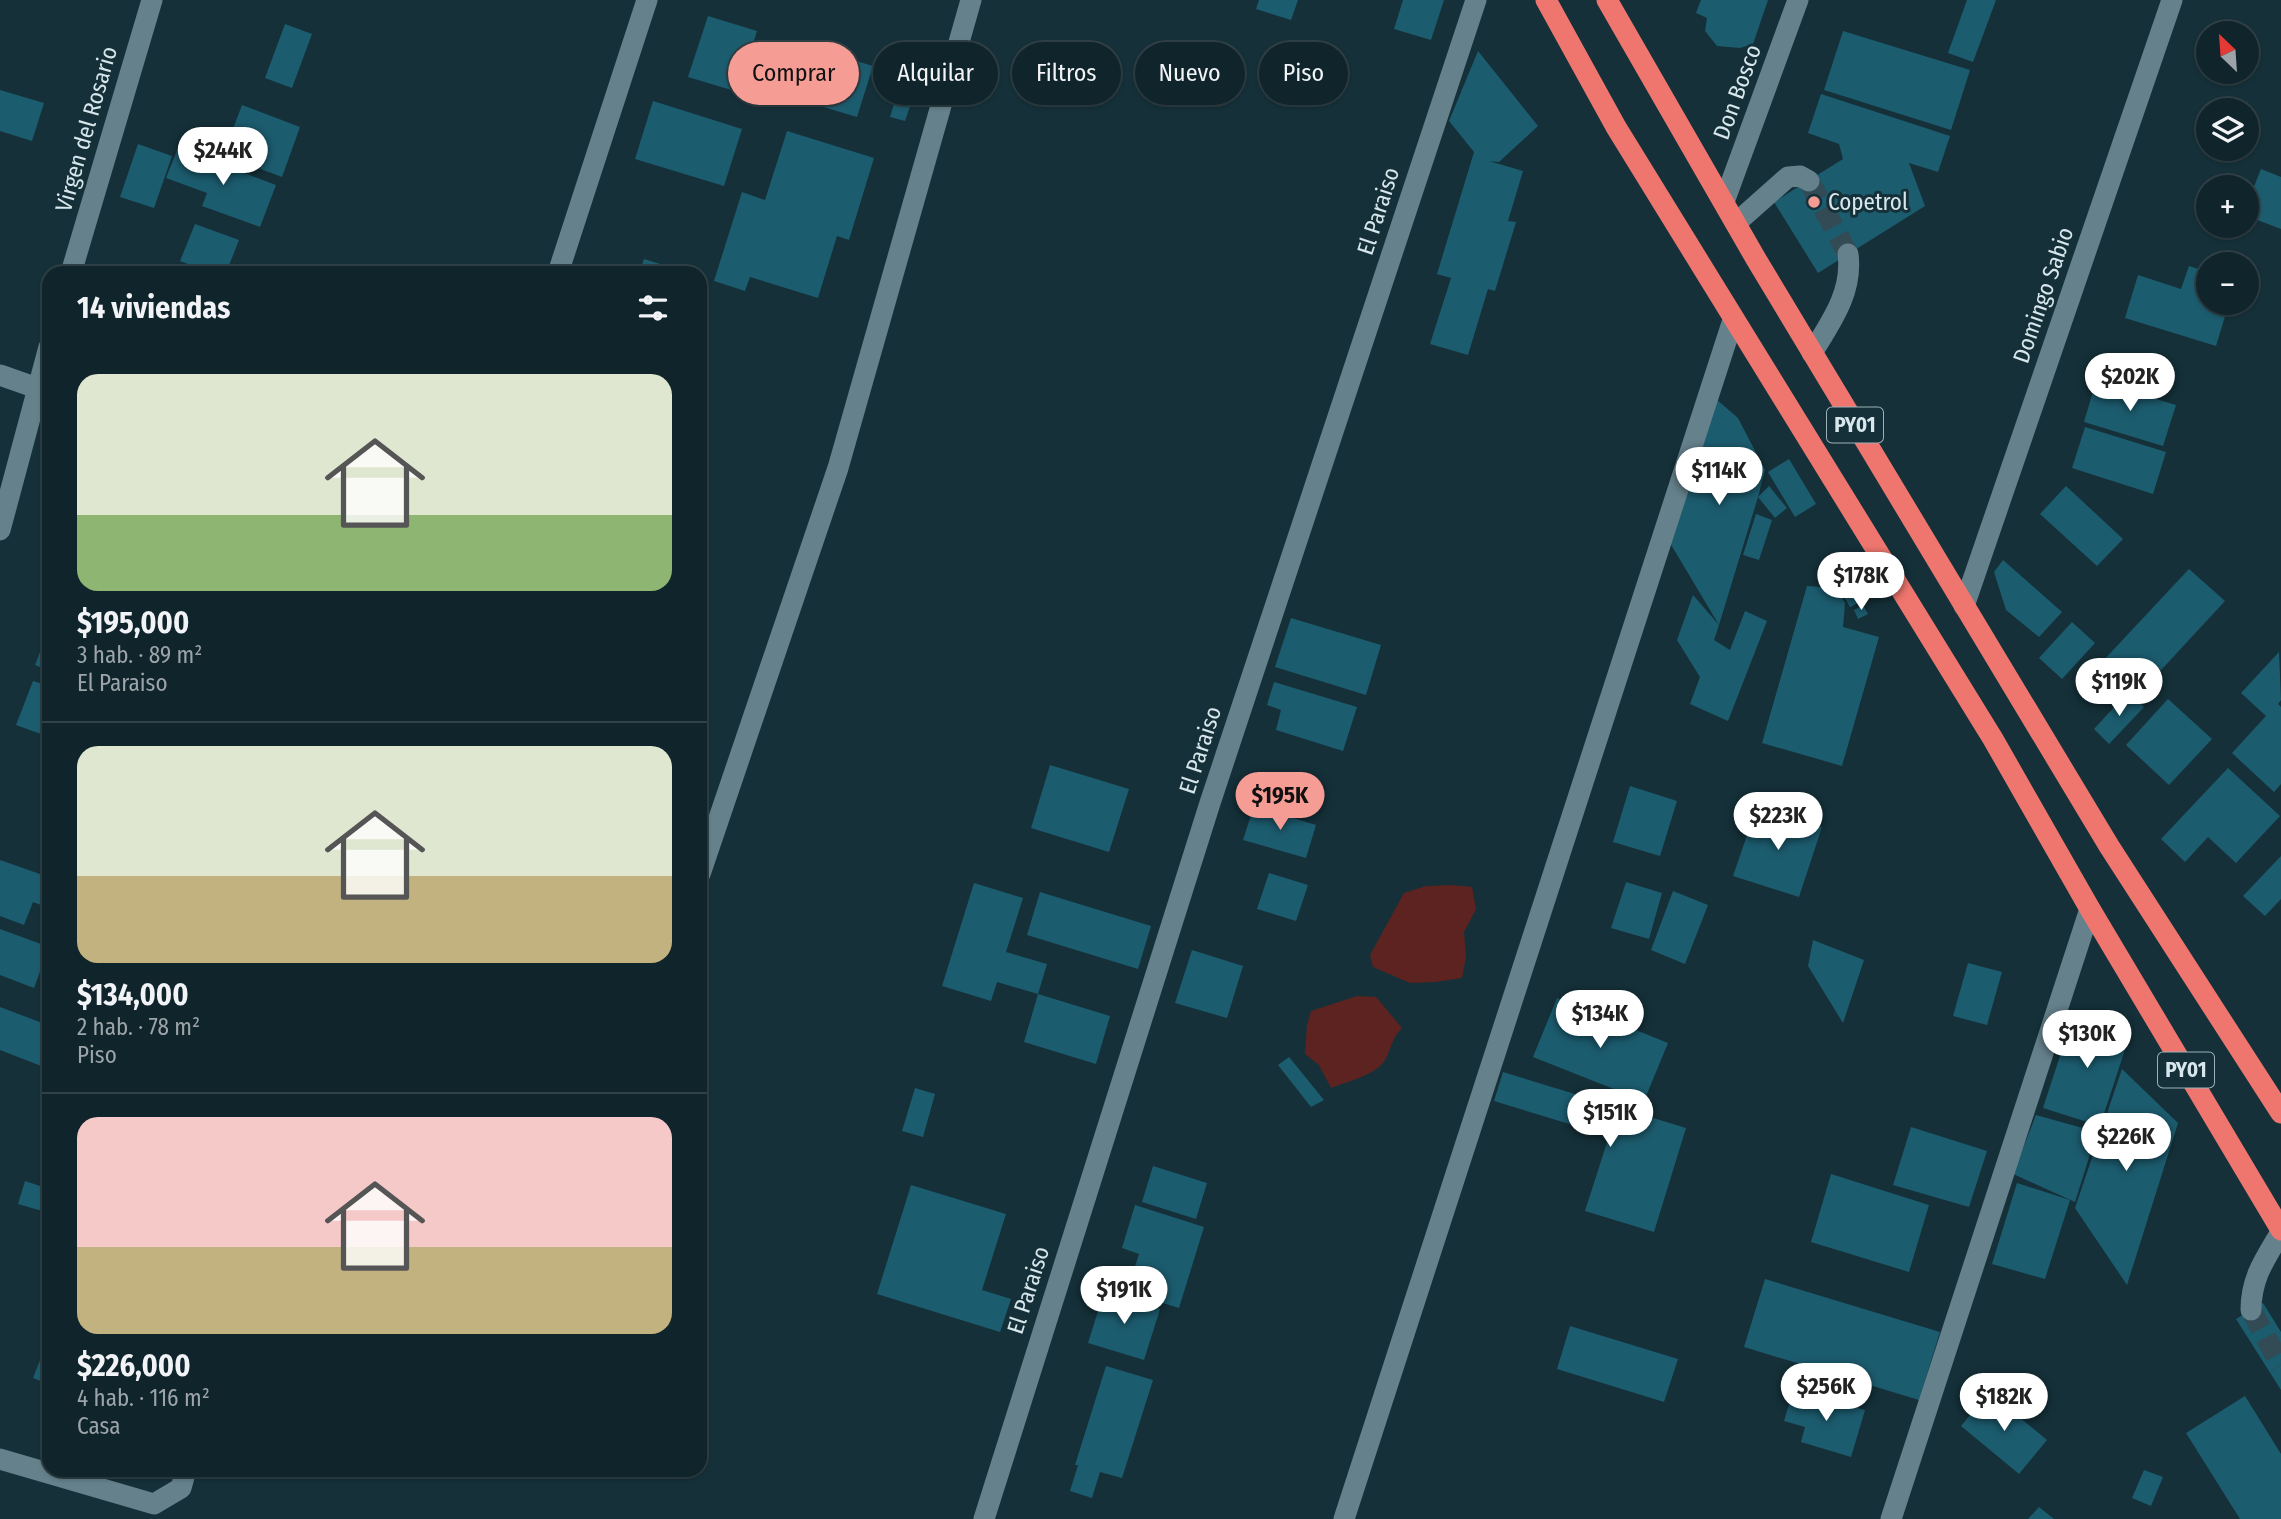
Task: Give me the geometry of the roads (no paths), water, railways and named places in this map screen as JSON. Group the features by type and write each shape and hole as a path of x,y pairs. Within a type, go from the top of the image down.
{"highway":[{"name":"PY01","path":"1546,0 1616,127 1993,739 2090,909 2281,1231"},
{"name":"PY01","path":"1607,0 1812,353 2109,846 2281,1113"}],"street":[{"name":"Virgen del Rosario","path":"73,266 152,0"},
{"path":"560,266 647,0"},
{"path":"707,853 838,467 971,0"},
{"name":"El Paraiso","path":"984,1519 1210,803 1476,0"},
{"name":"Don Bosco","path":"1724,202 1798,0"},
{"name":"Domingo Sabio","path":"1964,606 2172,0"},
{"path":"1735,223 1788,177 1800,176 1809,181"},
{"path":"1812,353 1846,290 1850,272 1847,254"},
{"path":"1344,1519 1733,320"},
{"path":"0,530 42,371"},
{"path":"0,375 37,388"},
{"path":"1891,1519 2090,909"},
{"path":"2251,1310 2251,1290 2255,1279 2281,1231"},
{"path":"0,1459 42,1471"},
{"path":"61,1477 153,1504 181,1488 184,1477"}],"tunnel":[{"path":"1809,181 1848,254"},
{"path":"2251,1310 2281,1365"}],"place":[{"name":"Copetrol","path":"1814,202"}]}
